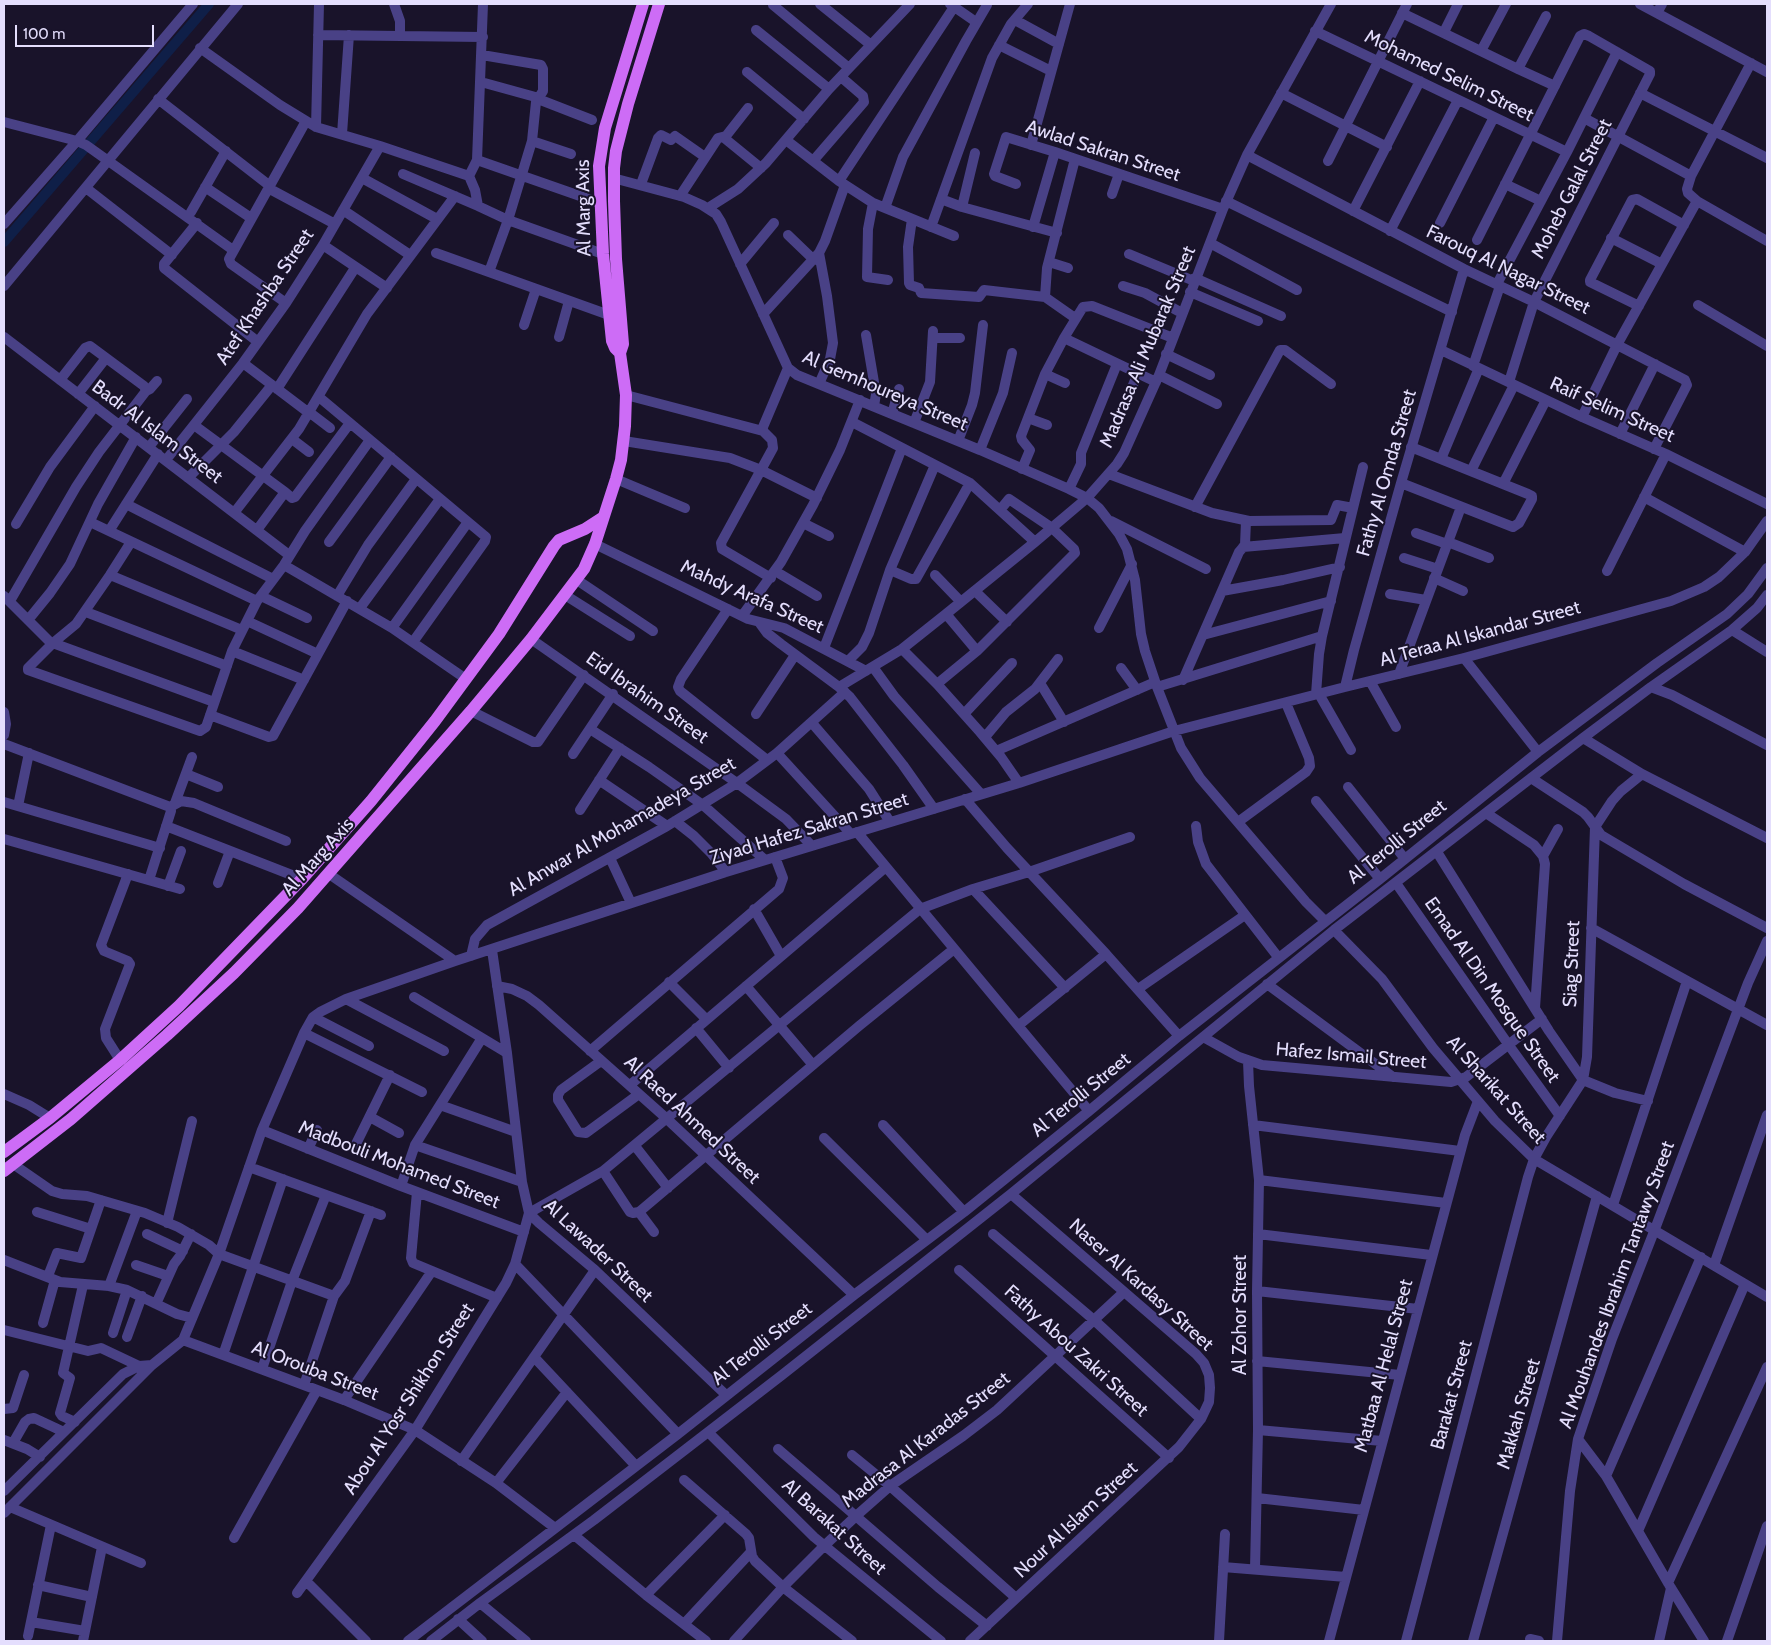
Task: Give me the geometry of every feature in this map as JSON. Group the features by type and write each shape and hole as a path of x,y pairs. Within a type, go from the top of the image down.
{"main road":[{"name":"Al Marg Axis","path":"620,353 613,345 609,315 603,254 599,166 605,128 643,4"},
{"name":"Al Marg Axis","path":"4,1152 111,1076 234,973 329,874 472,711 584,569 595,544 616,479 624,441 626,395 620,353 623,344 616,260 613,178 619,135 659,4"},
{"name":"Al Marg Axis","path":"8,1168 71,1119 111,1076 120,1060 179,1006 302,878 382,788 466,679 499,634 559,540 585,530 602,518"}],"street":[{"path":"4,224 81,143 193,4"},
{"path":"4,286 238,4"},
{"path":"316,127 319,4"},
{"path":"394,4 400,21 400,36"},
{"path":"468,176 476,160 484,4"},
{"path":"773,4 850,68"},
{"path":"820,4 871,45"},
{"path":"708,208 738,189 760,168 829,89 910,4"},
{"path":"885,208 903,157 987,4"},
{"path":"931,227 992,58 1015,20 1028,4"},
{"path":"1031,145 1070,4"},
{"name":"Madrasa Ali Mubarak Street","path":"842,690 870,669 902,649 1052,528 1087,498 1109,474 1124,453 1157,379 1195,279 1247,155 1331,4"},
{"path":"1444,32 1458,4"},
{"path":"1481,51 1506,4"},
{"path":"1640,4 1660,8 1767,72"},
{"path":"764,314 817,257 825,241 842,183 952,5 976,22"},
{"path":"1328,161 1404,8 1444,32 1518,70 1555,86"},
{"path":"1518,70 1546,16"},
{"path":"1015,20 1058,44"},
{"path":"756,30 829,89"},
{"name":"Mohamed Selim Street","path":"1315,31 1567,152"},
{"path":"1441,459 1476,367 1499,285 1617,52 1582,34 1478,240"},
{"path":"318,35 483,37"},
{"path":"342,134 350,36"},
{"path":"999,45 1051,71"},
{"path":"200,48 280,105 316,127 380,146 468,176 476,190 478,206"},
{"name":"Moheb Galal Street","path":"1471,471 1512,384 1534,302 1650,74 1650,70 1617,52"},
{"path":"482,55 541,65 543,69 543,91 536,103 532,141 508,220 489,272"},
{"path":"1751,63 1691,176 1688,184 1688,193 1697,201 1767,241"},
{"path":"747,72 804,119"},
{"path":"813,161 864,102 864,96 841,77"},
{"path":"1353,211 1420,81"},
{"path":"481,82 538,98 592,120"},
{"path":"1281,93 1386,147"},
{"path":"1640,93 1767,158"},
{"path":"158,99 269,187 335,224"},
{"path":"1390,231 1458,100"},
{"path":"680,196 718,138 726,136 748,108"},
{"path":"1440,224 1494,117"},
{"path":"1584,118 1691,176"},
{"path":"286,303 230,263 229,259 306,121"},
{"path":"4,122 81,143 233,250"},
{"path":"641,184 658,138 661,135 671,140 675,136 705,156"},
{"path":"723,137 760,168"},
{"name":"Awlad Sakran Street","path":"1016,184 994,175 1004,139 1007,138 1056,152 1119,174 1225,205 1452,312"},
{"path":"786,140 842,183 873,203 954,236"},
{"path":"532,141 571,154"},
{"name":"Atef Khashba Street","path":"109,531 126,504 162,457 194,425 286,303 323,245 380,146"},
{"path":"191,212 226,151"},
{"path":"1033,227 1056,152"},
{"path":"962,207 975,154"},
{"name":"Farouq Al Nagar Street","path":"1247,155 1464,269 1534,302 1684,378 1687,385 1654,449"},
{"path":"1045,298 1049,262 1075,159"},
{"path":"476,160 600,203"},
{"path":"403,174 508,220 603,254"},
{"path":"1112,194 1119,174"},
{"path":"362,178 437,219"},
{"name":"Al Gemhoureya Street","path":"613,178 680,196 708,208 716,214 788,368 797,375 980,450 1068,489 1087,498 1110,521"},
{"path":"1505,184 1541,201"},
{"path":"205,187 251,218"},
{"path":"86,188 172,255"},
{"path":"234,513 292,439 319,397 358,328 454,196"},
{"path":"1639,306 1590,282 1590,278 1632,200 1635,198 1684,225"},
{"path":"942,199 962,207 1057,233"},
{"path":"1582,417 1617,345 1697,201"},
{"path":"873,203 868,229 867,277 888,280"},
{"path":"343,210 410,255"},
{"path":"912,219 908,247 909,283 918,287 921,293 979,297 984,290 1045,298 1075,318"},
{"path":"197,223 164,264 164,268 258,342"},
{"path":"740,264 774,224"},
{"path":"788,235 817,257 826,289 833,343 830,359 819,384"},
{"path":"1611,238 1662,264"},
{"path":"1210,243 1297,290"},
{"path":"323,245 387,288"},
{"path":"436,253 609,315"},
{"path":"1129,254 1195,279 1281,316"},
{"path":"1049,262 1068,268"},
{"path":"188,478 275,387 355,268"},
{"name":"Fathy Al Omda Street","path":"1345,687 1411,447 1464,269"},
{"path":"1123,286 1145,293 1182,313"},
{"path":"524,325 536,289"},
{"path":"1190,292 1258,321"},
{"path":"560,337 569,300"},
{"path":"1698,305 1767,346"},
{"path":"1022,469 1030,451 1021,437 1028,418 1045,374 1075,318 1083,307 1092,306 1172,338"},
{"path":"958,441 972,405 983,325"},
{"path":"914,423 930,382 933,334 960,338"},
{"path":"866,335 876,394 874,406"},
{"name":"Badr Al Islam Street","path":"4,337 289,555"},
{"path":"1064,338 1138,374 1157,379 1217,404"},
{"path":"60,380 88,346 93,347 144,386 146,391"},
{"path":"1195,507 1280,350 1284,350 1331,384"},
{"name":"Raif Selim Street","path":"1441,350 1582,417 1666,454 1767,504"},
{"path":"980,450 1000,401 1012,353"},
{"path":"1166,354 1210,375"},
{"path":"78,394 106,358"},
{"path":"242,363 330,428"},
{"path":"1068,489 1080,464 1081,453 1117,364"},
{"path":"1620,434 1655,364"},
{"path":"763,431 764,423 788,368"},
{"path":"1045,374 1065,382"},
{"path":"1126,402 1138,374"},
{"path":"157,381 146,391 119,425 76,488 7,598 47,640 214,702"},
{"path":"892,414 899,389"},
{"path":"626,395 763,431 772,440 774,445 722,540 721,546 722,549 817,596"},
{"path":"319,397 486,537 413,642"},
{"path":"149,448 187,399"},
{"path":"742,616 773,574 817,498 852,422 860,400"},
{"path":"1503,484 1546,400"},
{"path":"16,524 50,467 95,406"},
{"path":"1028,418 1047,425"},
{"path":"852,422 970,483 1035,542"},
{"path":"194,425 292,498 295,497 350,423"},
{"path":"28,620 70,564 98,504 136,437"},
{"path":"292,439 309,452"},
{"path":"131,542 86,612 71,630 53,643 28,670 196,731 203,730 232,651 244,625 259,599 370,440"},
{"path":"624,441 730,458 761,470 817,498"},
{"path":"1401,483 1510,526 1516,526 1519,523 1532,498 1528,494 1411,447"},
{"path":"824,648 902,448"},
{"path":"1607,570 1666,454"},
{"path":"329,542 391,458"},
{"path":"848,661 862,646 869,633 890,570 935,465"},
{"path":"1351,750 1317,694 1322,636 1363,467"},
{"path":"1109,474 1195,507 1246,521 1330,521 1333,518 1337,505 1354,508"},
{"path":"337,596 368,545 416,479"},
{"path":"616,479 685,508"},
{"path":"890,570 911,579 916,579 970,483"},
{"path":"256,530 285,492"},
{"path":"1644,497 1745,552"},
{"path":"360,608 440,499"},
{"path":"937,684 977,651 1074,553 1074,549 1052,528 1009,499 1000,510"},
{"path":"126,504 273,579"},
{"path":"1399,674 1460,507"},
{"path":"1110,521 1127,549 1132,564 1141,634 1156,685 1174,731 1190,764 1306,902 1325,921"},
{"path":"1110,521 1206,569"},
{"path":"1183,680 1240,550 1246,543 1246,521"},
{"name":"Al Teraa Al Iskandar Street","path":"1174,731 1464,658 1688,595 1719,577 1745,552 1767,521"},
{"path":"90,522 259,599 307,618"},
{"path":"392,628 468,522"},
{"path":"803,523 829,536"},
{"path":"1416,534 1489,558"},
{"path":"1244,547 1345,538"},
{"name":"Mahdy Arafa Street","path":"595,544 742,616 784,628 848,661 870,669"},
{"path":"1404,558 1436,573 1463,591"},
{"path":"1099,628 1132,564"},
{"path":"284,565 392,628 466,679"},
{"path":"1222,591 1340,568"},
{"name":"Al Terolli Street","path":"408,1641 964,1212 1178,1036 1380,879 1538,752 1657,663 1727,614 1748,594 1767,568"},
{"path":"935,574 961,602"},
{"path":"110,575 318,654"},
{"path":"576,580 653,631"},
{"path":"975,591 1007,622"},
{"path":"1390,594 1426,600"},
{"path":"565,595 630,636"},
{"name":"Al Terolli Street","path":"431,1641 480,1602 574,1535 782,1375 1011,1194 1334,930 1651,686 1732,630 1757,608 1767,595"},
{"path":"210,715 271,737 275,734 347,601"},
{"path":"1203,635 1331,601"},
{"path":"728,609 680,678 678,687 680,691 767,760"},
{"path":"86,612 227,666"},
{"path":"946,614 977,651"},
{"path":"759,622 768,633 842,690 903,765 934,809"},
{"path":"1732,630 1767,652"},
{"path":"996,751 1137,690 1183,680 1322,636"},
{"name":"Eid Ibrahim Street","path":"531,638 613,694 786,819 812,846"},
{"path":"902,649 985,737 1019,783"},
{"path":"232,651 304,680"},
{"path":"756,714 795,655"},
{"path":"1464,658 1538,752"},
{"path":"985,737 1006,712 1029,695 1058,659"},
{"path":"964,714 1012,663"},
{"path":"1121,668 1137,690"},
{"path":"870,669 981,794"},
{"path":"472,711 533,742 538,742 584,675"},
{"path":"1370,681 1396,727"},
{"path":"1040,683 1064,722"},
{"path":"1651,686 1767,745"},
{"name":"Al Anwar Al Mohamadeya Street","path":"471,956 475,939 487,925 671,824 737,783 777,753 812,722 842,690"},
{"path":"573,754 613,694"},
{"path":"1238,822 1306,772 1310,766 1309,758 1286,703"},
{"path":"4,712 6,724 4,735"},
{"path":"812,722 869,789 890,822"},
{"path":"590,729 703,804 770,859 784,878 781,885 590,1051"},
{"name":"Ziyad Hafez Sakran Street","path":"313,1017 346,999 454,961 726,872 1019,783 1174,731"},
{"path":"1583,738 1642,774 1767,838"},
{"path":"4,744 172,805 181,801 194,803 286,841"},
{"path":"580,810 620,748"},
{"path":"18,806 29,753"},
{"path":"777,753 886,866 1089,1111"},
{"path":"149,880 172,805 192,757"},
{"path":"186,774 218,787"},
{"path":"1595,827 1612,802 1642,774"},
{"path":"1531,778 1583,812 1597,832 1605,838 1684,884 1767,928"},
{"path":"599,780 700,842 726,872"},
{"path":"1348,787 1405,859"},
{"path":"965,799 1029,872 1138,989 1178,1036"},
{"path":"1316,801 1380,879"},
{"path":"4,802 160,848"},
{"path":"1486,813 1534,845 1543,856 1545,872 1535,1008"},
{"path":"166,826 302,878"},
{"path":"1196,826 1198,842 1206,864 1278,957"},
{"name":"Siag Street","path":"1534,1159 1546,1137 1584,1080 1595,827"},
{"path":"1543,856 1558,830"},
{"path":"529,1213 603,1171 920,908 972,889 1130,838"},
{"path":"4,839 180,889"},
{"path":"168,886 180,851"},
{"path":"218,883 230,851"},
{"path":"1437,852 1535,1008 1584,1080 1615,1094 1648,1101"},
{"path":"610,858 631,904"},
{"path":"630,1085 886,866"},
{"path":"120,1060 106,1038 105,1028 130,964 128,961 104,951 101,945 128,874"},
{"path":"329,874 454,961"},
{"name":"Emad Al Din Mosque Street","path":"1396,883 1560,1116"},
{"path":"972,889 1065,988"},
{"path":"754,909 781,956"},
{"path":"1138,989 1245,915"},
{"path":"1591,928 1767,1025"},
{"name":"Al Sharikat Street","path":"1334,930 1382,980 1433,1048 1478,1101 1513,1140 1534,1159 1767,1297"},
{"name":"Al Mouhandes Ibrahim Tantawy Street","path":"1557,1641 1570,1491 1578,1438 1612,1338 1748,983 1767,941"},
{"path":"603,1171 630,1212 633,1214 639,1212 954,949"},
{"name":"Al Lawader Street","path":"492,950 507,1053 522,1182 529,1213 595,1270 726,1395"},
{"path":"1019,1025 1106,954"},
{"path":"1613,1205 1687,981"},
{"path":"669,982 706,1019"},
{"path":"1268,984 1393,1077"},
{"name":"Al Raed Ahmed Street","path":"497,986 512,989 527,996 630,1085 854,1295"},
{"path":"746,986 813,1065"},
{"path":"414,997 507,1053"},
{"path":"346,999 444,1051"},
{"path":"141,1563 51,1524 7,1510 152,1365 183,1340 219,1254 262,1130 304,1033 313,1017 369,1046"},
{"path":"1460,1080 1542,1018"},
{"path":"696,1028 729,1068"},
{"path":"304,1033 422,1092"},
{"name":"Hafez Ismail Street","path":"1203,1037 1248,1061 1276,1068 1451,1082 1460,1080"},
{"path":"401,1186 415,1145 482,1038"},
{"path":"601,1061 558,1095 558,1100 578,1132 586,1133 639,1094"},
{"name":"Al Zohor Street","path":"1248,1061 1258,1180 1258,1430 1254,1569"},
{"path":"356,1144 390,1075"},
{"path":"4,1094 29,1105 50,1118"},
{"name":"Matbaa Al Helal Street","path":"1329,1641 1431,1256 1470,1118 1478,1101"},
{"path":"440,1105 516,1132"},
{"path":"1714,1265 1767,1115"},
{"path":"370,1117 399,1133"},
{"path":"167,1223 192,1121"},
{"path":"883,1125 964,1212"},
{"path":"1254,1125 1460,1151"},
{"name":"Madbouli Mohamed Street","path":"262,1130 401,1186 524,1232"},
{"path":"308,1149 317,1130"},
{"path":"824,1138 927,1240"},
{"path":"415,1145 522,1182"},
{"path":"635,1146 668,1188"},
{"name":"Barakat Street","path":"1406,1641 1534,1159"},
{"path":"249,1167 376,1213 346,1281 334,1296 304,1385"},
{"path":"8,1168 52,1191 62,1194 80,1195 137,1211 191,1234 209,1245 219,1254 334,1296"},
{"path":"223,1355 283,1179"},
{"path":"1258,1180 1446,1203"},
{"path":"417,1192 413,1263 497,1298"},
{"name":"Naser Al Kardasy Street","path":"1011,1194 1204,1362 1209,1375 1210,1388 1209,1402 1201,1419"},
{"path":"262,1369 292,1281 326,1195"},
{"name":"Makkah Street","path":"1473,1641 1597,1196"},
{"path":"43,1323 57,1253 81,1258 101,1200"},
{"path":"109,1286 137,1211"},
{"path":"38,1212 91,1229"},
{"path":"639,1212 654,1232"},
{"name":"Abou Al Yosr Shikhon Street","path":"297,1594 415,1430 497,1298 515,1264 529,1213"},
{"path":"148,1234 183,1251"},
{"path":"156,1304 174,1264 191,1234"},
{"path":"993,1234 1094,1320 1201,1419"},
{"path":"1258,1234 1431,1256"},
{"path":"1606,1476 1701,1257"},
{"path":"4,1260 52,1278 82,1285 109,1286 127,1290 177,1314 192,1318"},
{"path":"515,1264 678,1434"},
{"path":"136,1265 168,1276"},
{"path":"461,1461 595,1270"},
{"name":"Fathy Abou Zakri Street","path":"959,1270 1168,1458"},
{"path":"344,1400 432,1271"},
{"path":"1638,1531 1745,1284"},
{"path":"74,1422 60,1413 70,1378 63,1373 82,1285"},
{"path":"113,1333 127,1290"},
{"path":"1257,1291 1418,1309"},
{"name":"Madrasa Al Karadas Street","path":"734,1641 783,1587 856,1516 890,1486 963,1436 997,1410 1124,1292"},
{"path":"127,1337 142,1296"},
{"path":"4,1330 88,1351 101,1348 140,1366"},
{"name":"Al Orouba Street","path":"183,1340 344,1400 415,1430 496,1483 555,1528"},
{"path":"534,1357 636,1466"},
{"path":"770,1361 782,1375"},
{"path":"1257,1361 1400,1375"},
{"path":"4,1491 123,1374 140,1366 152,1365"},
{"path":"1659,1641 1670,1586 1767,1367"},
{"path":"4,1409 13,1408 24,1374"},
{"path":"234,1538 317,1390"},
{"path":"496,1483 567,1392"},
{"path":"40,1457 9,1441 25,1422 34,1418 64,1432"},
{"name":"Nour Al Islam Street","path":"970,1641 1168,1458 1188,1437 1201,1419"},
{"path":"1258,1430 1382,1441"},
{"name":"Al Barakat Street","path":"708,1432 824,1546 941,1641"},
{"path":"1578,1438 1606,1476 1704,1641"},
{"path":"778,1449 986,1626"},
{"path":"852,1455 890,1486 1016,1598"},
{"path":"684,1480 749,1538 755,1560 783,1587 852,1641"},
{"path":"1256,1498 1364,1510"},
{"path":"646,1595 725,1515"},
{"path":"28,1636 51,1524"},
{"path":"1727,1641 1767,1526"},
{"path":"1219,1641 1225,1534"},
{"path":"574,1535 646,1595 706,1641"},
{"path":"31,1622 84,1636 102,1547"},
{"path":"684,1624 752,1552"},
{"path":"1223,1567 1346,1577"},
{"path":"306,1581 366,1641"},
{"path":"38,1585 92,1598"},
{"path":"480,1602 526,1641"},
{"path":"458,1619 482,1641"}],"waterway":[{"path":"4,242 209,4"}]}
